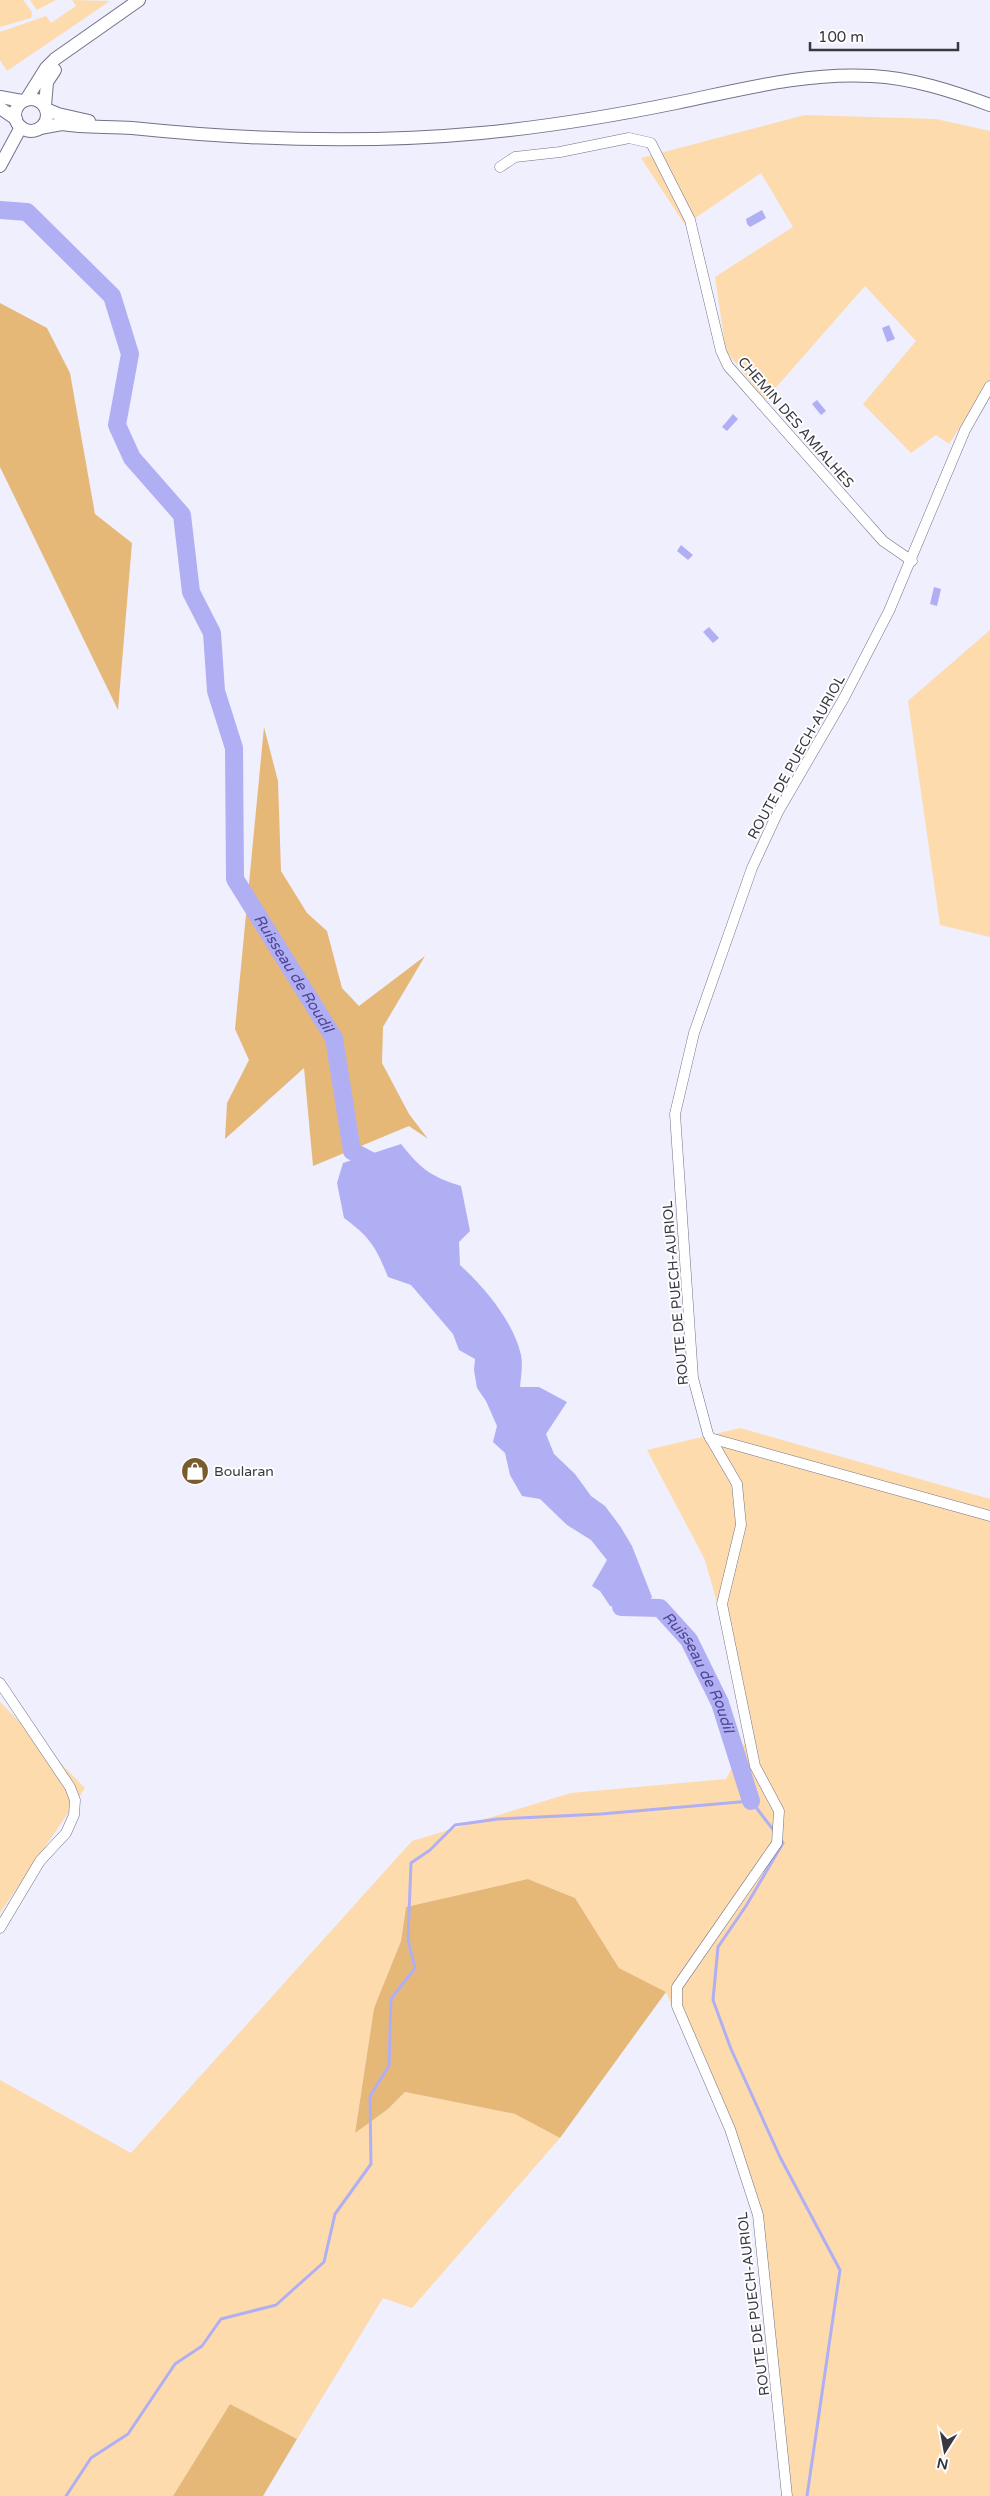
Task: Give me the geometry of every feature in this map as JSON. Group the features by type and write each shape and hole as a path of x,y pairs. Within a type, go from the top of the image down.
{"main road":[{"path":"0,166 19,123 16,109 46,68 55,59 139,0"},
{"path":"40,128 46,121 47,82 65,53"},
{"path":"0,108 31,131 56,124 111,126 249,138 353,140 480,134 639,111 770,84 824,76 875,76 932,85 990,105"},
{"path":"0,97 36,100 45,107 63,115 111,126"}],"street":[{"name":"CHEMIN DES AMIALHES","path":"500,167 515,157 560,152 629,138 651,143 690,220 721,351 728,366 883,541 912,561"},
{"name":"ROUTE DE PUECH-AURIOL","path":"787,2496 758,2214 730,2129 677,2006 677,1987 778,1838 779,1811 754,1766 722,1604 741,1526 737,1484 710,1438 694,1378 676,1114 694,1033 752,868 790,790 860,670 912,561 965,430 990,386"},
{"path":"710,1438 990,1516"},
{"path":"0,1683 70,1787 75,1800 74,1816 66,1833 40,1861 0,1928"}],"shaded area":[{"path":"0,0 23,0 32,12 31,18 0,27"},
{"path":"30,0 56,0 37,10"},
{"path":"72,0 110,1 7,71 0,60 0,32 46,16 51,23 76,6"},
{"path":"805,115 936,119 990,131 990,382 949,444 936,435 911,453 863,404 916,341 865,286 765,400 726,351 715,277 793,227 761,173 685,225 641,158"},
{"path":"0,303 47,328 70,373 95,514 132,543 118,710 0,467"},
{"path":"990,630 990,937 940,925 908,701"},
{"path":"264,727 278,781 281,871 307,913 327,931 342,988 359,1006 425,956 383,1027 382,1063 409,1114 428,1139 409,1126 313,1166 304,1068 225,1139 227,1103 249,1060 235,1029"},
{"path":"740,1428 990,1499 990,2496 782,2496 755,2215 727,2133 666,1992 619,1968 575,1898 528,1879 406,1907 401,1941 374,2008 355,2132 388,2109 405,2092 515,2114 560,2138 412,2308 383,2298 297,2439 230,2404 173,2496 0,2496 0,2080 131,2153 412,1841 571,1793 726,1779 752,1728 705,1560 647,1450"},
{"path":"0,1702 85,1788 0,1913"},
{"path":"528,1879 575,1898 619,1968 666,1992 560,2138 515,2114 405,2092 388,2109 355,2133 374,2008 401,1941 406,1907"},
{"path":"230,2404 297,2439 263,2496 173,2496"}],"water":[{"path":"762,210 766,218 750,227 746,219"},
{"path":"889,325 895,339 887,342 882,328"},
{"path":"817,400 826,411 821,415 812,404"},
{"path":"733,414 738,419 727,431 722,427"},
{"path":"681,545 693,555 688,560 677,551"},
{"path":"934,587 941,589 937,606 930,604"},
{"path":"709,627 719,638 713,643 703,632"},
{"path":"401,1144 427,1171 461,1186 470,1231 459,1242 460,1265 497,1306 512,1330 521,1355 520,1387 539,1387 567,1402 546,1434 554,1454 575,1474 591,1496 605,1506 632,1546 652,1597 640,1613 610,1606 600,1591 592,1586 607,1560 591,1540 567,1525 540,1499 522,1496 510,1475 505,1453 493,1442 497,1426 486,1401 477,1388 474,1370 475,1359 459,1350 453,1334 411,1285 388,1277 371,1243 344,1218 337,1183 343,1163"}],"waterway":[{"name":"Ruisseau de Roudil","path":"0,210 27,212 112,296 130,354 117,425 132,458 182,515 191,592 212,633 216,691 234,748 235,879 334,1038 352,1151 384,1168"},
{"name":"Ruisseau de Roudil","path":"621,1607 660,1608 689,1640 720,1703 751,1801"},
{"path":"66,2496 91,2458 128,2434 175,2364 202,2346 221,2319 276,2305 324,2262 335,2214 371,2164 370,2096 389,2066 391,1999 415,1968 408,1940 411,1863 430,1850 455,1825 498,1819 601,1814 751,1801 775,1832"},
{"path":"780,1839 783,1843 746,1906 718,1947 713,2000 731,2049 780,2157 840,2270 807,2496"}],"place":[{"name":"Boularan","path":"195,1471"}]}
